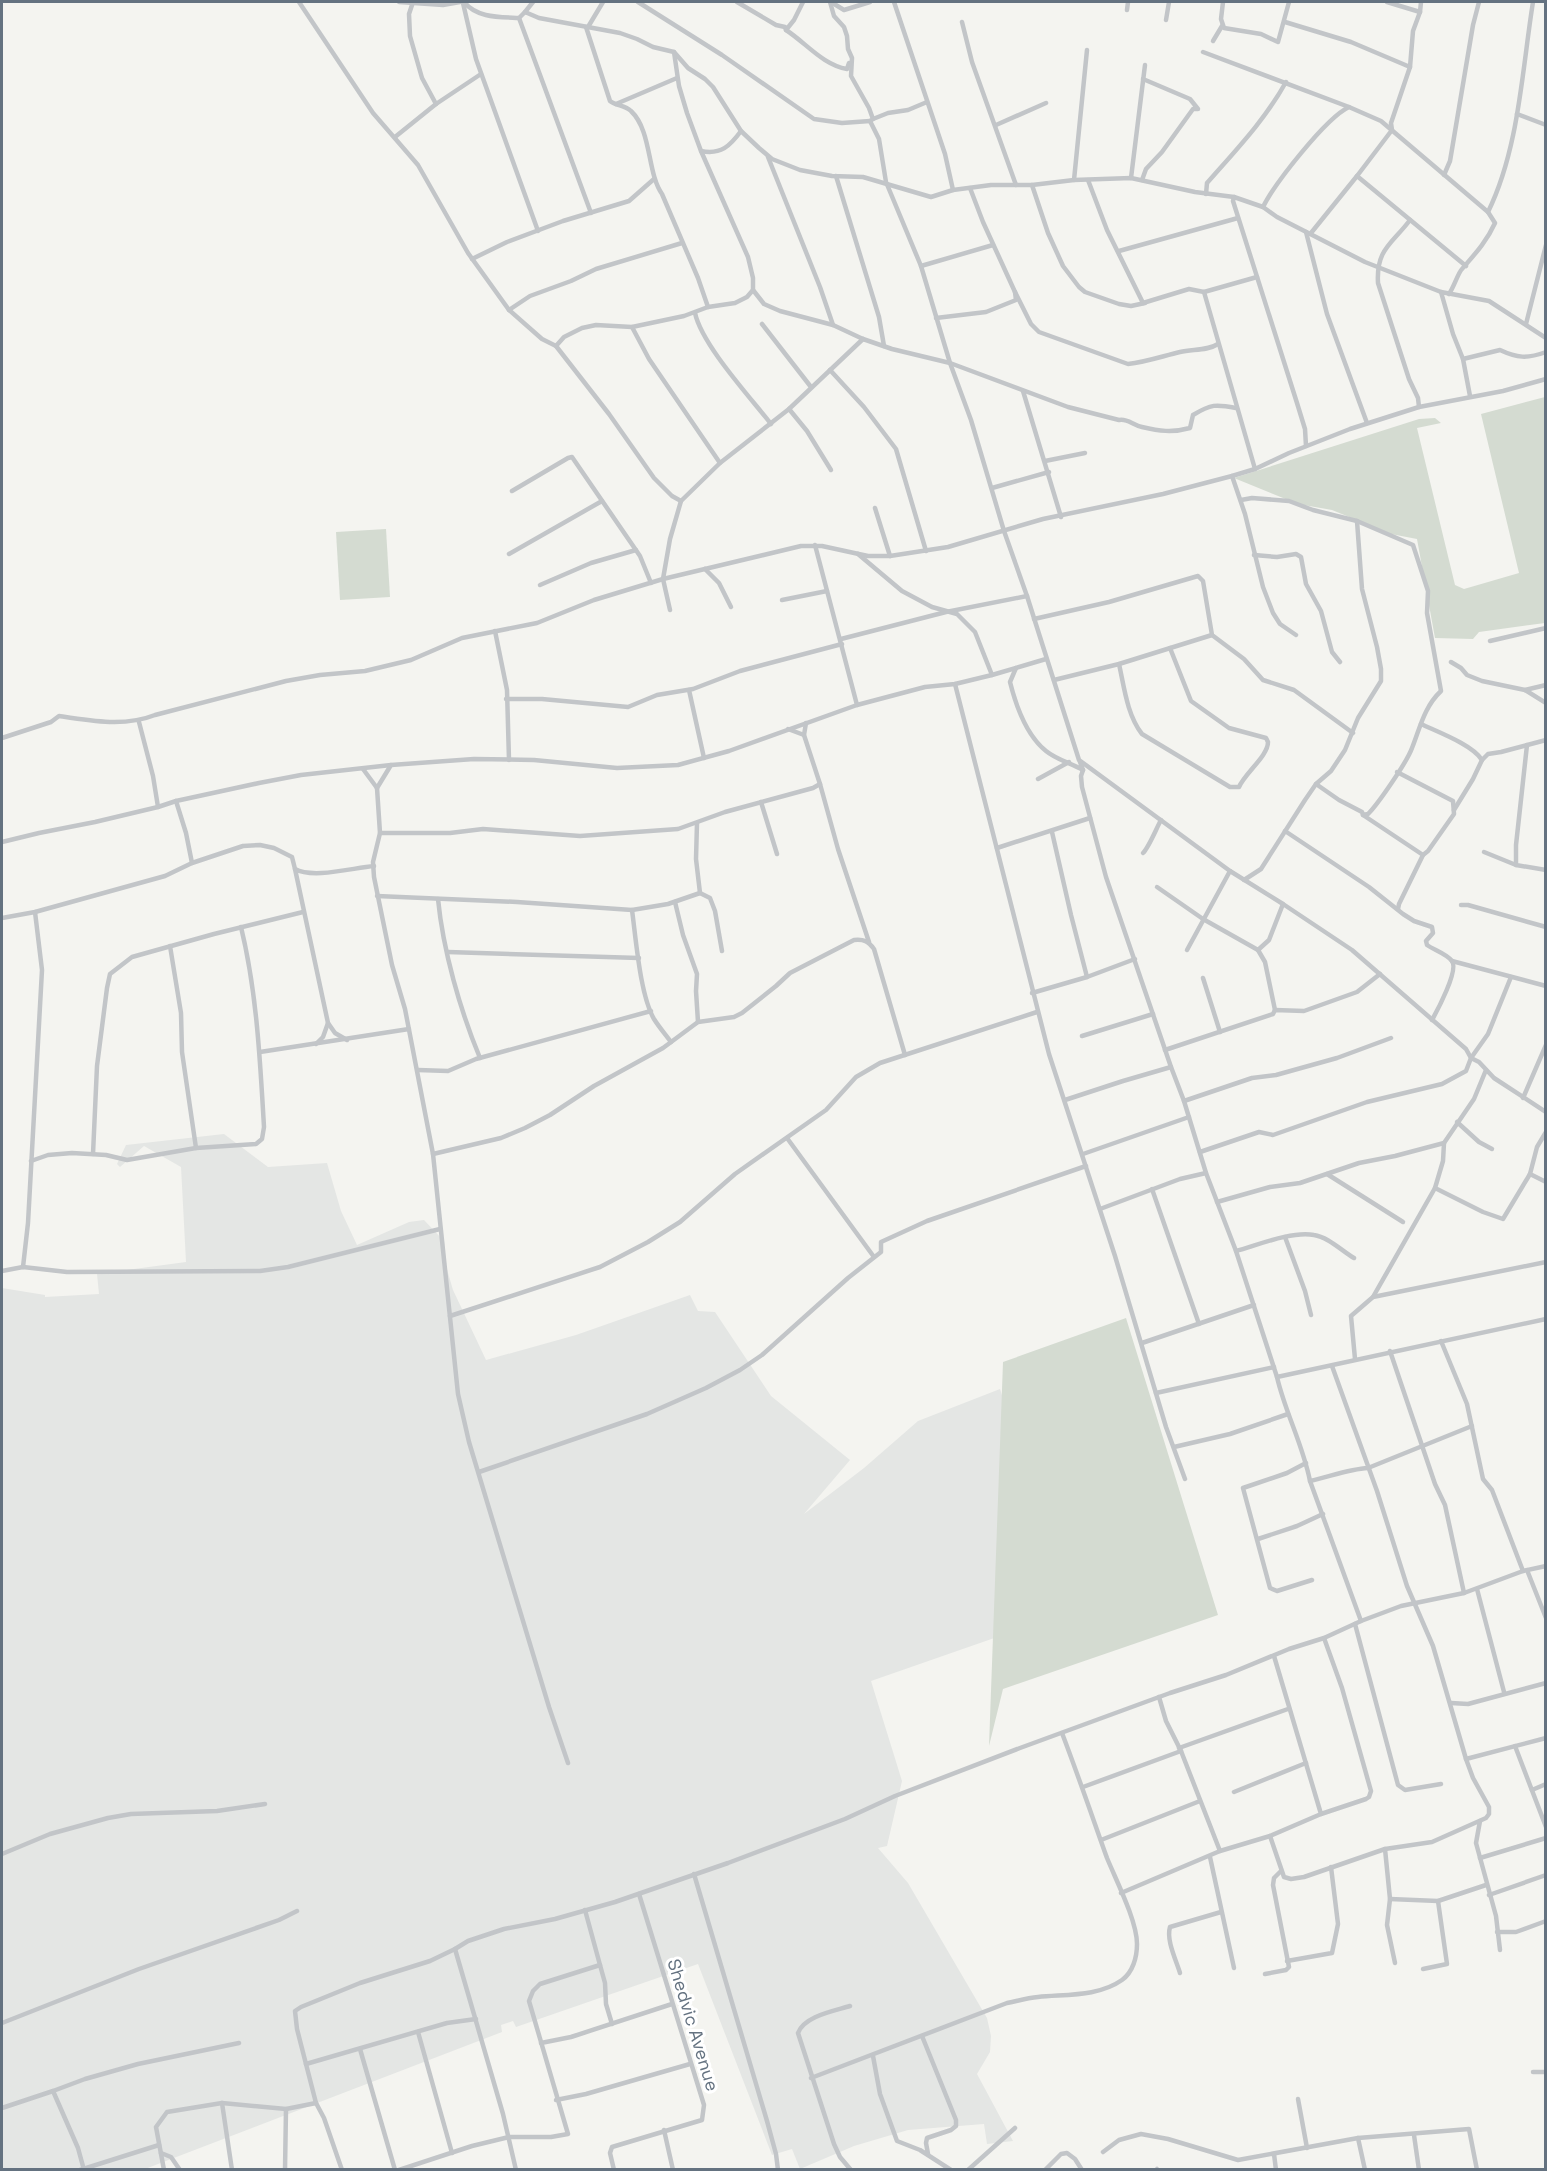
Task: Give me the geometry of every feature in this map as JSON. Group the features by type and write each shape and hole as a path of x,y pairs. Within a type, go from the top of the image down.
{"street":[{"path":"299,2 374,113 418,165 472,259 509,310 542,339 556,346 609,414 654,478 672,496 681,501"},
{"path":"399,2 443,5 462,2"},
{"path":"462,2 470,9 482,14 519,18"},
{"path":"462,2 470,41 538,231"},
{"path":"519,18 533,2"},
{"path":"472,259 507,242 562,221 629,201 656,178 652,159 633,112 626,107 614,105 606,94 587,27 603,2"},
{"path":"638,2 722,55 814,119 842,123 871,120 888,113 908,111 927,102"},
{"path":"737,2 776,25 785,27 823,59 837,67 847,69 869,108 879,139 886,182 921,266 950,363 1083,770 1082,788 1106,877 1184,1101 1206,1173 1236,1251 1310,1481 1361,1621"},
{"path":"786,30 803,2"},
{"path":"831,2 834,16 844,27 848,36 848,49 852,58 851,76"},
{"path":"831,2 844,10 870,2"},
{"path":"894,2 945,154 953,190"},
{"path":"1127,10 1128,2"},
{"path":"1166,20 1169,2"},
{"path":"1213,41 1222,26 1223,2"},
{"path":"1222,26 1261,34 1278,42 1289,2"},
{"path":"1387,2 1420,12"},
{"path":"1308,233 1357,176 1392,130 1391,123 1410,68 1413,31 1421,2"},
{"path":"1444,175 1450,161 1479,2"},
{"path":"1488,212 1504,170 1517,114 1526,65 1533,2"},
{"path":"412,3 409,14 410,36 422,78 436,104"},
{"path":"525,12 539,18 620,33 653,47 674,52 688,68 713,87 741,131 768,155 800,170 836,176 863,177 931,197 953,190 991,185 1032,185 1074,180 1131,178 1206,194 1234,197 1263,207 1308,233 1377,267 1442,292 1489,301 1545,338"},
{"path":"519,18 591,213"},
{"path":"962,22 972,62 1016,185"},
{"path":"1285,22 1351,42 1410,68"},
{"path":"1074,180 1087,50"},
{"path":"674,52 677,78 701,151 747,257 753,278 753,290 764,304 832,325 884,346 950,363 1068,407 1119,420 1124,419 1139,426 1174,433 1190,428 1193,415 1203,409 1217,404 1236,408"},
{"path":"1203,52 1286,82 1381,121 1488,212 1495,223 1486,242 1460,270 1456,284 1449,294"},
{"path":"847,69 852,58"},
{"path":"1131,178 1145,65"},
{"path":"395,137 436,104 481,74"},
{"path":"614,105 677,78"},
{"path":"1143,79 1190,99 1198,108 1192,109 1162,152 1146,169 1143,180"},
{"path":"1206,194 1207,183 1274,104 1286,82"},
{"path":"996,125 1046,104"},
{"path":"1263,207 1281,176 1317,136 1349,107"},
{"path":"1517,114 1545,125"},
{"path":"701,151 713,153 732,144 741,131"},
{"path":"768,155 820,287 832,325"},
{"path":"836,176 879,317 884,346"},
{"path":"1357,176 1466,266"},
{"path":"654,179 698,278 708,307"},
{"path":"1088,180 1096,206 1143,303 1148,302"},
{"path":"1032,185 1048,233 1063,266 1085,292 1131,306 1189,289 1204,292 1257,277"},
{"path":"970,188 993,245 1030,324 1038,332 1128,364 1180,352 1212,348 1218,344"},
{"path":"1234,197 1238,218 1305,429 1306,446"},
{"path":"1119,252 1238,218"},
{"path":"1410,220 1389,244 1377,267 1378,283 1409,378 1418,398 1419,407"},
{"path":"1308,233 1327,314 1367,423"},
{"path":"509,310 530,296 571,281 596,268 682,243"},
{"path":"921,266 993,245"},
{"path":"1526,324 1545,245"},
{"path":"556,346 564,337 582,328 596,325 632,327 694,313 708,307 735,303 747,297 753,290"},
{"path":"936,318 986,312 1016,300 1015,292"},
{"path":"1204,292 1255,469"},
{"path":"1442,292 1453,334 1463,359 1470,396"},
{"path":"694,313 697,325 709,343 771,424"},
{"path":"762,324 811,387"},
{"path":"632,327 649,359 720,463"},
{"path":"670,610 663,579 670,539 681,501 720,463 789,409 863,339"},
{"path":"1463,359 1500,350 1515,357 1534,357 1545,352"},
{"path":"831,370 896,448 926,551"},
{"path":"2,738 51,722 59,716 139,722 155,715 286,681 365,671 411,660 446,644 537,623 594,600 663,579 801,546 815,546 868,556 890,556 926,551 1032,522 1232,476 1255,469 1306,446 1367,423 1419,407 1503,391 1545,379"},
{"path":"1023,391 1061,516"},
{"path":"789,409 807,431 831,470"},
{"path":"1045,460 1085,453"},
{"path":"512,491 572,457 636,550 651,583"},
{"path":"992,488 1049,472"},
{"path":"1232,476 1273,613 1280,624 1296,635"},
{"path":"1241,500 1252,498 1289,501 1313,510 1357,521 1413,545 1428,591 1427,613 1441,691 1434,698 1412,748 1398,772 1373,809 1363,815"},
{"path":"509,554 602,501"},
{"path":"875,508 890,556"},
{"path":"1244,880 1261,869 1316,784 1331,771 1353,734 1358,718 1381,681 1377,647 1362,590 1357,521"},
{"path":"815,546 857,705"},
{"path":"540,585 591,563 636,550"},
{"path":"857,554 902,591 932,607 957,614 975,632 992,675"},
{"path":"1254,555 1277,557 1296,554 1301,557 1306,585 1323,618 1332,652 1340,663"},
{"path":"868,556 872,566"},
{"path":"705,569 719,583 731,607"},
{"path":"1034,619 1109,602 1198,576 1203,581 1212,635 1244,659 1263,680 1294,690 1353,734"},
{"path":"782,600 827,591"},
{"path":"506,699 542,699 628,707 657,695 689,690 740,671 841,641 946,612 1027,596"},
{"path":"1490,641 1545,628"},
{"path":"495,631 506,683 509,760"},
{"path":"1054,680 1119,664 1212,635"},
{"path":"1119,664 1130,709 1142,734 1230,787 1239,787 1242,780 1268,749 1268,742 1266,738 1229,728 1191,701 1170,648"},
{"path":"2,842 176,801 301,775 464,760 534,760 632,769 678,765 729,752 857,705 924,687 955,684 992,675 1046,659"},
{"path":"1451,662 1476,680 1525,690 1545,703"},
{"path":"1016,668 1010,682 1024,721 1034,740 1047,752 1083,770"},
{"path":"955,684 1037,1012 1185,1479"},
{"path":"1525,690 1545,685"},
{"path":"689,690 704,758"},
{"path":"139,722 153,776 158,807"},
{"path":"806,723 804,735 838,849 869,942 874,949 905,1055"},
{"path":"1422,724 1465,746 1479,755 1482,760"},
{"path":"788,729 804,735"},
{"path":"1454,810 1482,760 1488,754 1545,740"},
{"path":"1516,865 1516,844 1527,745"},
{"path":"1079,760 1230,871 1352,950 1466,1048 1472,1058 1494,1078 1545,1112"},
{"path":"1038,779 1069,762"},
{"path":"376,788 391,765"},
{"path":"363,769 376,788 380,833 374,866 377,896 418,1070 433,1154 458,1394 542,1685 568,1763"},
{"path":"1398,772 1454,801 1454,814 1428,851 1422,855 1398,909"},
{"path":"380,833 450,833 483,829 580,836 678,829 820,784"},
{"path":"1316,784 1362,812 1363,815 1422,855"},
{"path":"176,801 192,863"},
{"path":"761,802 777,854"},
{"path":"997,848 1052,832 1089,818"},
{"path":"1143,853 1161,820"},
{"path":"697,823 696,859 700,893"},
{"path":"1285,831 1369,887 1414,921 1432,927 1433,933 1427,939 1427,945 1452,961 1545,987"},
{"path":"1052,832 1087,977"},
{"path":"2,918 35,912 165,876 192,863 243,846 260,845 274,848 292,857 328,1023 335,1033 347,1040"},
{"path":"1484,852 1516,865 1545,870"},
{"path":"295,869 314,874 374,866"},
{"path":"1187,950 1230,871"},
{"path":"1157,887 1203,919 1258,950 1265,962 1275,1010 1273,1014 1165,1050"},
{"path":"377,896 632,910 675,902 700,893 710,898 723,951"},
{"path":"438,898 440,919 463,1012 480,1058"},
{"path":"675,902 683,935 698,974 696,991 698,1022"},
{"path":"1258,950 1269,940 1283,904"},
{"path":"1461,905 1545,927"},
{"path":"632,910 639,958 651,1011 671,1042"},
{"path":"23,1267 28,1223 42,970 35,912"},
{"path":"93,1154 97,1066 106,988 110,974 132,957 303,912"},
{"path":"31,1161 48,1155 93,1154 127,1160 196,1148 255,1144 262,1139 264,1127 260,1052 247,953 241,927"},
{"path":"433,1154 501,1138 525,1128 663,1048 698,1022 734,1017 776,987 790,973 854,940 862,939 869,942"},
{"path":"170,946 181,1013 182,1052 196,1148"},
{"path":"448,951 639,958"},
{"path":"1032,993 1087,977 1135,959"},
{"path":"1432,1020 1444,997 1454,967 1452,961"},
{"path":"1275,1010 1304,1011 1357,992 1380,974"},
{"path":"1200,1152 1259,1132 1273,1135 1367,1102 1442,1084 1466,1071 1488,1034 1511,976"},
{"path":"1203,978 1220,1032"},
{"path":"418,1070 448,1071 480,1058 651,1011"},
{"path":"450,1316 600,1267 626,1255 680,1222 735,1174 826,1110 856,1077 880,1063 1037,1012"},
{"path":"1082,1036 1153,1014"},
{"path":"316,1045 323,1037 328,1023"},
{"path":"260,1052 409,1029"},
{"path":"1184,1101 1252,1078 1276,1075 1337,1058 1391,1038"},
{"path":"1523,1098 1545,1045"},
{"path":"1065,1100 1171,1067"},
{"path":"1355,1359 1351,1316 1373,1297 1436,1188 1443,1161 1443,1143 1474,1099 1486,1070"},
{"path":"1083,1154 1189,1117"},
{"path":"1457,1122 1479,1142 1492,1149"},
{"path":"1436,1188 1483,1212 1503,1219 1530,1174 1537,1147 1545,1132"},
{"path":"787,1138 873,1257"},
{"path":"1217,1202 1270,1187 1300,1183 1359,1163 1443,1143"},
{"path":"479,1472 647,1414 706,1388 762,1355 848,1278 881,1252 881,1242 927,1221 951,1215 1086,1166"},
{"path":"1100,1209 1180,1179 1206,1173"},
{"path":"1327,1174 1403,1222"},
{"path":"1530,1174 1545,1182"},
{"path":"1152,1189 1198,1324"},
{"path":"2,1271 23,1267 67,1272 251,1272 288,1267 440,1229"},
{"path":"1236,1251 1285,1237 1316,1236 1354,1258"},
{"path":"1285,1237 1305,1291 1311,1315"},
{"path":"1373,1297 1545,1262"},
{"path":"1142,1343 1254,1305"},
{"path":"1277,1377 1545,1319"},
{"path":"1441,1341 1467,1404 1483,1479 1492,1490 1545,1618"},
{"path":"1390,1351 1435,1484 1445,1505 1464,1593"},
{"path":"1270,1836 1281,1871 1284,1877 1291,1879 1304,1877 1385,1849 1432,1842 1490,1814 1489,1807 1473,1778 1433,1646 1419,1610 1413,1602 1332,1366"},
{"path":"1156,1392 1274,1367"},
{"path":"1174,1447 1230,1434 1288,1414"},
{"path":"1310,1481 1355,1469 1368,1468 1472,1426"},
{"path":"1306,1463 1287,1473 1243,1488 1270,1588 1277,1591 1312,1580"},
{"path":"1258,1539 1297,1526 1323,1514"},
{"path":"342,2169 324,2118 316,2103 295,2011 332,1994 430,1961 468,1941 504,1929 555,1919 639,1894 783,1842 845,1819 895,1796 1159,1697 1226,1675 1413,1602 1464,1593 1545,1566"},
{"path":"1477,1589 1504,1692"},
{"path":"1354,1624 1398,1785 1405,1790 1441,1784"},
{"path":"1121,1893 1220,1851 1270,1836 1369,1797 1371,1791 1342,1688 1324,1638"},
{"path":"1274,1656 1321,1814"},
{"path":"1451,1703 1468,1704 1504,1692 1545,1683"},
{"path":"1159,1697 1166,1721 1180,1749 1220,1851"},
{"path":"1083,1786 1288,1708"},
{"path":"811,2078 1006,2003 1036,1997 1091,1993 1123,1980 1132,1969 1136,1959 1137,1942 1134,1925 1062,1734"},
{"path":"1466,1758 1545,1738"},
{"path":"1515,1746 1545,1827"},
{"path":"1234,1792 1306,1763"},
{"path":"1532,1790 1545,1784"},
{"path":"1101,1840 1200,1801"},
{"path":"2,1854 50,1834 108,1818 131,1814 217,1811 265,1804"},
{"path":"1480,1820 1476,1843 1496,1916 1500,1950"},
{"path":"1480,1858 1545,1838"},
{"path":"1385,1849 1390,1899 1387,1925 1395,1963"},
{"path":"1210,1857 1234,1968"},
{"path":"1287,1961 1332,1953 1338,1924 1331,1867"},
{"path":"1265,1974 1286,1971 1288,1968 1273,1885 1274,1878 1281,1871"},
{"path":"694,1874 767,2121 778,2169"},
{"path":"1489,1895 1545,1876"},
{"path":"1390,1899 1438,1901 1486,1885"},
{"name":"Shedvic Avenue","path":"614,2169 610,2153 612,2147 702,2120 704,2105 639,1894"},
{"path":"1423,1969 1447,1964 1438,1901"},
{"path":"585,1910 605,1983 606,2004 612,2024"},
{"path":"2,2023 139,1969 279,1920 297,1911"},
{"path":"1180,1973 1168,1932 1170,1927 1221,1912"},
{"path":"1497,1932 1516,1932 1545,1921"},
{"path":"455,1949 509,2137 516,2169"},
{"path":"360,2049 397,2169 509,2137 551,2137 568,2134 556,2100 529,2001 533,1991 540,1984 600,1965"},
{"path":"541,2043 571,2037 672,2004"},
{"path":"850,2006 812,2019 801,2026 798,2031 811,2078 834,2144 840,2157 851,2169"},
{"path":"306,2064 447,2023 476,2019"},
{"path":"418,2032 452,2153"},
{"path":"922,2036 956,2120 956,2126 951,2130 927,2138 928,2154"},
{"path":"2,2108 85,2079 138,2064 239,2043"},
{"path":"873,2056 880,2094 897,2141 928,2154 951,2169"},
{"path":"556,2100 586,2094 690,2064"},
{"path":"1533,2072 1545,2072"},
{"path":"53,2091 78,2148 83,2169 159,2145"},
{"path":"1298,2099 1306,2148"},
{"path":"164,2169 156,2127 167,2112 222,2103 286,2109 316,2103"},
{"path":"222,2103 232,2169"},
{"path":"285,2169 286,2109"},
{"path":"968,2169 1015,2128"},
{"path":"1103,2152 1119,2140 1141,2134 1238,2160 1358,2138 1469,2129 1477,2169"},
{"path":"664,2130 673,2169"},
{"path":"1414,2135 1419,2169"},
{"path":"1358,2138 1365,2169"},
{"path":"161,2153 171,2157 180,2169"},
{"path":"1045,2169 1061,2154 1067,2153 1082,2169"},
{"path":"1274,2154 1276,2169"}],"shaded area":[{"path":"1545,397 1545,623 1479,632 1473,639 1435,638 1417,539 1391,534 1332,510 1298,504 1234,478 1419,419 1435,418 1441,423 1417,428 1455,585 1464,589 1519,573 1481,414"},
{"path":"386,529 390,597 340,600 336,532"},
{"path":"224,1134 268,1167 327,1163 341,1211 357,1245 409,1222 424,1220 444,1241 446,1266 453,1290 486,1360 576,1335 690,1295 698,1311 715,1312 771,1396 850,1460 804,1514 864,1468 918,1421 1000,1389 1072,1611 871,1681 902,1781 887,1846 878,1848 908,1883 987,2018 991,2036 990,2052 977,2074 1013,2141 987,2144 984,2124 908,2130 854,2146 800,2169 792,2149 772,2155 698,1964 516,2027 513,2021 501,2025 502,2032 145,2169 2,2169 2,1288 45,1295 45,1297 99,1294 97,1274 186,1262 181,1167 144,1146 120,1167 117,1164 126,1145"},
{"path":"1126,1318 1218,1615 1003,1689 989,1746 1003,1362"}]}
